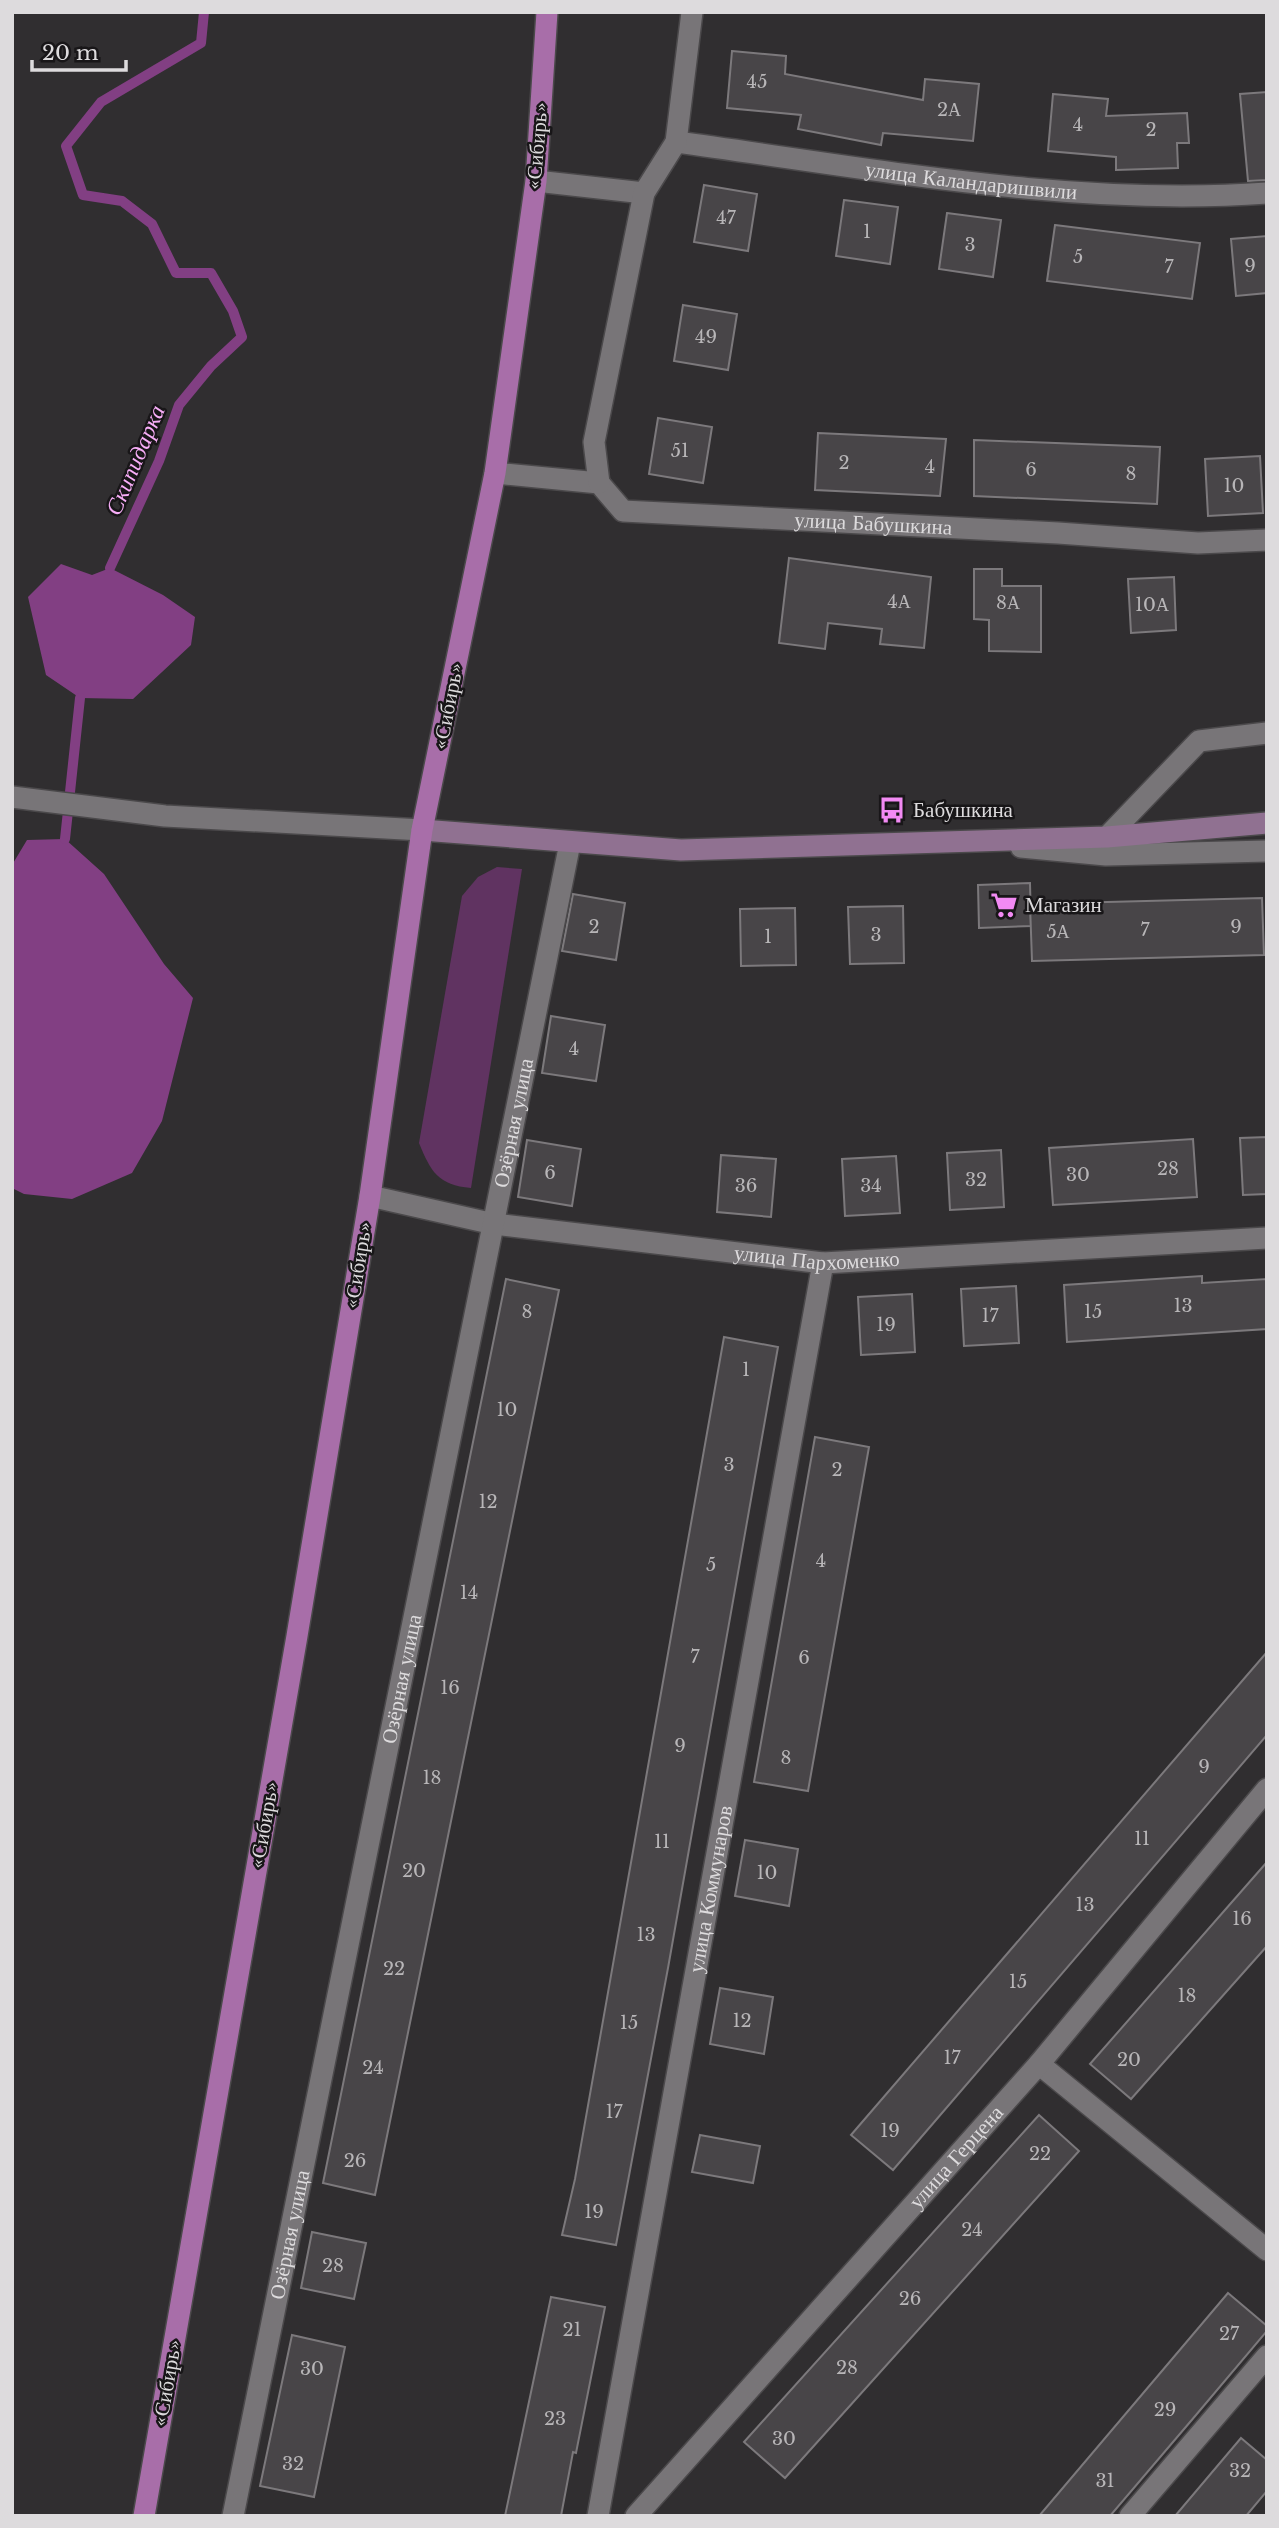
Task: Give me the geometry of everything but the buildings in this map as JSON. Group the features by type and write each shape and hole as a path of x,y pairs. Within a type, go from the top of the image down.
{"main road":[{"name":"«Сибирь»","path":"144,2516 297,1636 370,1196 422,830 495,473 536,181 547,12"}],"street":[{"path":"495,473 599,483 594,442 644,193 676,142 692,12"},
{"name":"улица Каландаришвили","path":"676,142 1029,188 1197,198 1267,193"},
{"path":"536,181 644,193"},
{"name":"улица Бабушкина","path":"599,483 623,511 1058,533 1198,543 1267,540"},
{"path":"1107,837 1199,741 1267,733"},
{"path":"12,797 164,816 422,830 681,850 1107,837 1267,823"},
{"path":"970,842 1106,855 1267,851"},
{"name":"Озёрная улица","path":"233,2516 570,843"},
{"name":"улица Пархоменко","path":"370,1196 494,1224 823,1263 1267,1238"},
{"name":"улица Коммунаров","path":"598,2516 823,1263"},
{"name":"улица Герцена","path":"636,2516 1039,2064 1267,1789"},
{"path":"1039,2064 1267,2250"},
{"path":"1130,2516 1267,2356"}],"shaded area":[{"path":"61,564 92,575 110,568 163,595 195,617 191,645 133,699 80,698 46,675 28,597"},
{"path":"65,839 104,874 164,964 193,998 162,1121 132,1173 72,1199 24,1194 12,1188 12,865 27,840"},
{"path":"497,867 522,869 471,1188 451,1184 437,1175 419,1143 462,896 478,877"}],"waterway":[{"name":"Скипидарка","path":"110,568 159,461 179,405 211,366 242,337 233,311 211,273 176,273 152,224 122,201 83,195 66,146 101,102 201,43 204,12"},
{"name":"Скипидарка","path":"65,839 80,698"}],"place":[{"name":"Бабушкина","path":"892,810"},
{"name":"Магазин","path":"1004,905"}]}
